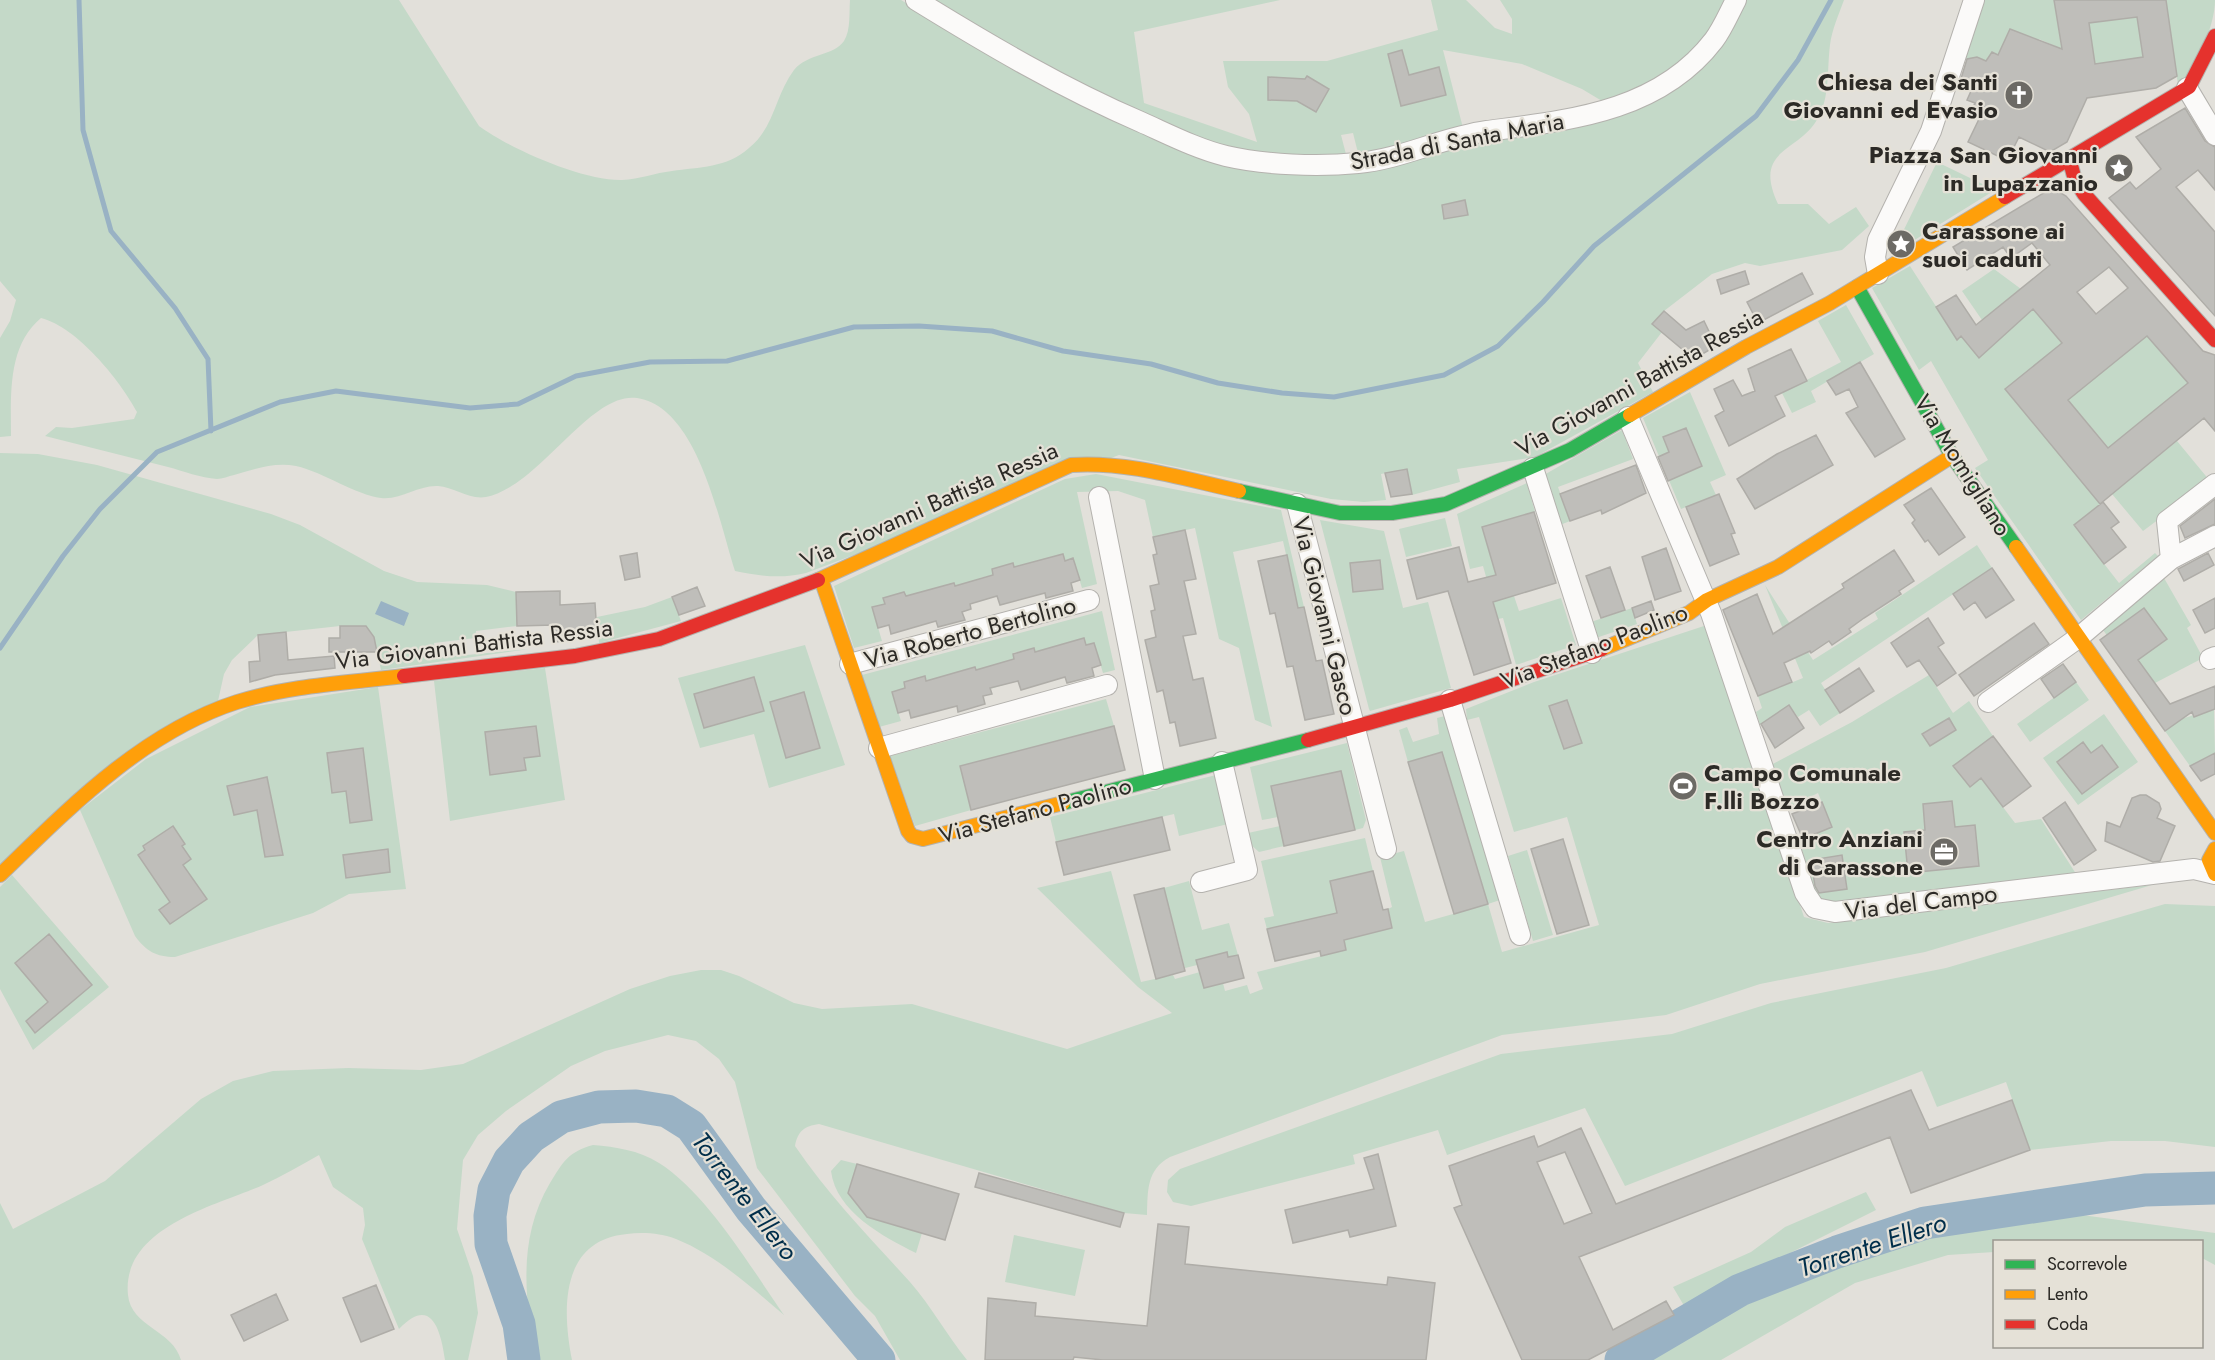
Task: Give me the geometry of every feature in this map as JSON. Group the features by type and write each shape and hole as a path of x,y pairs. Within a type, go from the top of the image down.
{"street":[{"name":"Strada di Santa Maria","path":"915,0 1061,86 1200,147 1245,159 1322,164 1369,162 1457,136 1578,118 1631,103 1664,85 1703,52 1715,39 1736,0"},
{"path":"1878,274 1875,257 1878,240 1931,130 1974,0"},
{"path":"2215,36 2194,80 2187,88 2215,135"},
{"name":"Via Giovanni Battista Ressia","path":"0,875 105,778 186,725 232,703 277,691 626,647 676,634 821,579 1063,468 1100,463 1133,468 1352,514 1409,512 1446,504 1533,468 1628,417 1746,347 1857,287 2187,88"},
{"path":"2069,158 2075,180 2084,194 2215,340"},
{"name":"Via Momigliano","path":"1857,287 1952,456 2214,834"},
{"name":"Via del Campo","path":"1628,417 1707,600 1805,893 1815,908 1835,912 2205,866"},
{"name":"Via Stefano Paolino","path":"915,838 927,838 1354,728 1450,700 1592,653 1689,613 1707,600 1778,567 1952,456"},
{"path":"1533,468 1592,653"},
{"path":"2171,559 2167,521 2215,484"},
{"name":"Via Stefano Paolino","path":"1099,497 1155,779"},
{"name":"Via Giovanni Gasco","path":"1297,504 1354,728"},
{"path":"1988,702 2078,638 2171,559 2215,536"},
{"name":"Via Roberto Bertolino","path":"821,579 908,831 915,838"},
{"name":"Via Roberto Bertolino","path":"850,664 1089,600"},
{"path":"879,748 1107,685"},
{"path":"1450,700 1520,934"},
{"path":"1354,728 1386,849"},
{"path":"1201,882 1247,870 1222,762"}],"green space":[{"path":"0,0 399,0 479,126 509,144 547,162 588,175 622,180 712,166 740,155 749,148 758,140 770,121 794,70 806,60 840,46 844,41 849,26 850,0 901,0 1069,98 1289,168 1436,148 1597,121 1732,25 1746,0 1844,0 1831,39 1825,101 1822,110 1810,129 1774,161 1771,186 1778,204 1808,204 1829,224 1856,207 1869,226 1842,250 1760,266 1745,263 1712,274 1664,311 1653,323 1662,332 1638,363 1653,392 1535,457 1457,469 1460,482 1412,495 1407,469 1381,474 1386,500 1364,502 1331,499 1119,455 806,573 788,576 762,575 735,571 713,497 691,444 676,422 658,406 637,398 619,400 601,409 526,476 506,489 486,497 474,497 450,489 431,486 396,497 381,498 361,493 306,469 288,465 265,467 217,479 45,436 56,427 72,428 134,419 137,412 120,385 83,343 55,323 41,318 30,329 22,343 13,372 11,436 0,437 0,338 10,321 16,300 0,281"},
{"path":"929,0 1280,0 1134,32 1144,103 1257,142 1249,114 1228,87 1223,61 1327,61 1438,30 1431,0 1466,0 1495,28 1512,34 1512,19 1500,0 1727,0 1702,39 1690,53 1663,75 1607,104 1582,89 1522,64 1443,50 1463,128 1359,157 1353,133 1341,135 1347,158 1319,159 1229,150 1112,104"},
{"path":"1983,0 2054,0 2066,76 2053,51 2055,46 2039,39 2037,44 2010,29 1998,55 1988,57 1986,61 1977,57 1964,60"},
{"path":"2166,0 2215,0 2212,21 2204,46 2192,68 2178,85"},
{"path":"2137,17 2143,57 2095,64 2089,23"},
{"path":"1937,162 1995,190 1892,254"},
{"path":"1910,266 1957,339 1961,336 1979,358 2033,309 2062,343 2006,389 2100,504 2074,525 2119,583 2155,553 2158,556 2081,620 1975,468 1988,460 1931,361 1919,370 1872,288"},
{"path":"1994,269 2021,289 1982,320 1962,291"},
{"path":"1846,305 1874,354 1811,391 1816,402 1792,413 1782,393 1841,362 1818,321"},
{"path":"2147,336 2188,383 2109,448 2068,400"},
{"path":"1690,392 1726,475 1710,482 1716,495 1681,509 1643,418"},
{"path":"1622,430 1633,459 1558,487 1570,521 1560,525 1544,475"},
{"path":"2177,441 2210,481 2143,531 2112,494"},
{"path":"0,453 38,454 97,465 271,514 300,525 384,571 417,582 487,585 516,592 517,626 476,631 475,638 434,643 436,658 529,649 381,670 374,637 366,626 340,626 258,635 232,660 224,674 218,701 0,864"},
{"path":"1096,474 1281,510 1304,607 1298,608 1283,541 1233,552 1272,727 1255,720 1239,648 1219,639 1195,528 1153,537 1145,500 1118,491 1077,492 1097,584 1082,588 1073,559 1065,561 1063,554 1015,569 1012,563 992,569 993,575 980,578 986,599 970,604 957,590 954,583 906,598 904,592 883,598 885,604 872,607 882,641 854,648 834,586 1065,479"},
{"path":"1527,483 1535,512 1483,527 1503,599 1514,596 1519,611 1561,598 1576,645 1516,665 1503,618 1498,619 1483,566 1470,569 1457,514"},
{"path":"1445,518 1452,546 1406,557 1399,529"},
{"path":"1320,520 1384,531 1403,608 1428,602 1451,688 1370,711"},
{"path":"1977,545 1992,568 1821,683 1840,713 1820,726 1809,710 1798,717 1789,705 1760,725 1756,712 1762,708 1758,696 1803,678 1765,585 1813,660 1878,619 1875,613"},
{"path":"2164,578 2191,625 2187,628 2203,658 2155,683 2122,656 2103,630"},
{"path":"672,597 681,621 599,643 597,617 645,607"},
{"path":"1632,608 1637,624 1596,638 1591,622"},
{"path":"1102,611 1115,670 1103,673 1094,643 1036,654 1033,648 1013,653 1014,659 1002,663 1007,684 990,689 986,672 977,674 975,667 927,682 925,676 904,682 905,688 892,692 901,721 879,727 862,675"},
{"path":"1707,625 1804,917 1828,923 2152,885 1925,952 1760,984 1666,1015 1502,1035 1170,1157 1156,1168 1152,1175 1148,1190 1147,1215 1124,1213 819,1124 806,1128 800,1133 795,1146 836,1199 918,1291 967,1360 900,1360 875,1316 855,1296 757,1168 735,1082 719,1059 696,1041 668,1035 605,1051 571,1066 506,1111 478,1135 463,1160 457,1229 473,1276 478,1313 468,1360 445,1360 441,1338 433,1321 427,1316 420,1315 410,1319 399,1329 362,1239 365,1225 363,1208 333,1187 319,1155 263,1185 176,1222 156,1236 140,1252 130,1272 128,1295 131,1306 144,1322 170,1342 177,1350 181,1360 0,1360 0,1203 13,1229 105,1181 201,1099 233,1081 273,1071 348,1068 421,1070 463,1064 630,989 670,976 701,970 721,970 739,976 794,1003 822,1009 912,1004 1067,1049 1172,1013 1138,987 1037,888 1111,871 1141,982 1173,975 1175,979 1200,972 1204,988 1223,983 1225,991 1247,985 1250,994 1263,989 1257,972 1346,950 1344,940 1392,928 1388,909 1392,907 1380,857 1404,851 1425,922 1488,904 1502,952 1599,925 1567,817 1514,832 1479,717 1467,720 1466,709 1534,682"},
{"path":"805,645 845,765 769,788 754,734 700,748 678,678"},
{"path":"545,668 565,800 450,821 434,681"},
{"path":"1929,675 1953,713 1969,701 1993,736 1954,767 1970,787 1981,778 2015,823 2041,819 2078,877 1832,904 1816,898 1800,844 1803,839 1832,827 1818,793 1786,809 1769,766 1852,722"},
{"path":"2076,682 2089,700 2030,742 2017,724"},
{"path":"378,687 406,889 349,894 313,913 175,957 162,956 143,946 135,936 80,810 146,759 250,707"},
{"path":"1106,699 1114,726 960,766 971,810 915,826 890,756"},
{"path":"2214,709 2215,753 2190,766 2165,731 2181,719"},
{"path":"2104,714 2138,762 2078,805 2043,758"},
{"path":"1445,716 1500,900 1488,904 1408,762 1399,730 1407,727 1413,742 1439,734 1437,718"},
{"path":"1347,743 1366,820 1363,828 1355,830 1341,771 1271,786 1278,817 1262,820 1250,767"},
{"path":"1216,775 1228,824 1179,836 1174,814 1056,842 1050,817"},
{"path":"1280,826 1284,846 1259,852 1250,844 1248,833"},
{"path":"1365,838 1373,871 1330,882 1337,913 1267,929 1264,918 1274,916 1261,861"},
{"path":"1527,850 1553,935 1533,941 1508,856"},
{"path":"12,875 109,987 33,1050 0,989 0,887"},
{"path":"1189,881 1202,930 1229,923 1238,955 1185,968 1164,888"},
{"path":"2165,904 2215,906 2215,1147 2165,1141 2111,1141 2030,1150 2006,1082 1937,1107 1922,1071 1625,1186 1585,1108 1447,1155 1438,1130 1353,1155 1355,1164 1191,1206 1173,1202 1167,1192 1168,1180 1180,1169 1501,1054 1672,1034 1771,1003 1946,968"},
{"path":"593,1145 635,1152 659,1163 677,1176 711,1212 743,1254 784,1315 733,1272 691,1246 658,1234 627,1234 605,1239 589,1249 578,1263 571,1280 567,1300 572,1360 536,1360 529,1314 526,1270 532,1226 539,1204 563,1164 578,1151"},
{"path":"841,1160 857,1164 848,1193 867,1217 922,1233 916,1253 876,1231 852,1211 842,1199 831,1171"},
{"path":"1866,1192 1876,1210 1762,1267 1686,1309 1673,1287 1751,1252 1785,1227"},
{"path":"2067,1213 2215,1233 2215,1265 2203,1259 2203,1240 1993,1240 1993,1252 1948,1255 1855,1283 1721,1360 1637,1360 1743,1299 1844,1259 1928,1231"},
{"path":"1014,1235 1085,1250 1075,1296 1005,1282"}],"water":[{"path":"381,601 409,613 404,626 375,614"}],"building":[{"path":"2054,0 2166,0 2177,76 2156,88 2087,98 2067,142 2050,152 2019,137 2010,155 2006,153 2004,159 1968,142 1980,117 1970,113 1975,103 1967,100 1971,91 1961,86 1960,82 1967,59 1977,57 1986,61 1992,52 1998,55 2010,29 2062,49","holes":["2137,17 2143,57 2095,64 2089,23"]},
{"path":"1402,50 1409,75 1439,67 1446,95 1401,106 1388,54"},
{"path":"1307,76 1329,89 1316,112 1297,101 1268,100 1268,77 1305,79"},
{"path":"2185,108 2205,141 2215,147 2215,190 2198,170 2176,187 2215,232 2215,316 2109,198 2130,182 2136,189 2161,169 2136,137"},
{"path":"2052,188 2066,196 2203,351 2215,355 2215,431 2204,418 2100,504 2005,389 2062,343 2033,309 1979,358 1961,336 1957,340 1936,307 1956,295 1976,325 2050,265 2032,243 2011,258 2003,247 1967,270 1953,247","holes":["2109,267 2128,288 2096,314 2077,292","2147,336 2188,383 2108,448 2068,400"]},
{"path":"1465,200 1468,215 1444,219 1442,205"},
{"path":"1745,271 1749,284 1721,294 1717,280"},
{"path":"1802,273 1813,294 1758,323 1747,302"},
{"path":"1664,311 1686,330 1704,321 1716,346 1689,362 1683,350 1652,324"},
{"path":"1791,349 1807,381 1775,396 1785,416 1729,446 1715,416 1724,411 1714,389 1733,380 1742,396 1755,391 1748,369"},
{"path":"1860,362 1905,439 1875,457 1846,413 1858,407 1849,389 1836,395 1827,381"},
{"path":"1686,428 1702,466 1668,481 1658,457 1669,452 1663,437"},
{"path":"1816,435 1833,465 1755,509 1737,479 1777,454"},
{"path":"1636,465 1646,493 1602,514 1601,510 1570,521 1560,494"},
{"path":"1407,469 1412,494 1391,497 1385,473"},
{"path":"1931,488 1965,537 1939,555 1928,540 1925,542 1912,523 1915,520 1904,505"},
{"path":"1719,494 1735,533 1731,534 1739,554 1710,566 1686,507"},
{"path":"2215,499 2215,524 2185,538 2180,526"},
{"path":"2103,502 2119,522 2111,528 2126,547 2104,564 2074,525"},
{"path":"1534,512 1556,583 1493,602 1511,663 1474,675 1448,591 1417,599 1407,560 1459,547 1468,582 1496,575 1482,527"},
{"path":"1185,530 1196,579 1184,581 1196,634 1183,636 1193,680 1203,678 1216,738 1180,746 1175,722 1170,723 1163,690 1157,692 1145,640 1156,637 1151,611 1155,610 1150,586 1159,584 1153,555 1157,554 1153,537"},
{"path":"1666,548 1681,591 1655,600 1642,557"},
{"path":"1894,550 1914,581 1899,591 1901,594 1849,629 1851,632 1832,645 1829,641 1811,653 1810,651 1784,663 1792,682 1758,696 1723,610 1757,594 1773,634 1844,588 1842,584"},
{"path":"637,553 640,577 625,580 620,556"},
{"path":"2208,553 2214,565 2184,581 2178,569"},
{"path":"1063,554 1065,561 1073,558 1080,580 1071,583 1073,591 1046,598 1045,593 1000,605 997,596 970,604 971,609 962,612 965,620 938,627 936,621 891,634 889,625 878,628 872,607 885,604 883,598 904,592 906,596 954,583 955,586 993,575 992,569 1013,563 1014,567"},
{"path":"1287,555 1298,608 1304,607 1316,661 1322,660 1334,714 1305,720 1293,666 1287,667 1275,613 1270,614 1258,561"},
{"path":"1380,560 1383,589 1353,592 1350,563"},
{"path":"1610,567 1625,610 1601,618 1586,576"},
{"path":"1992,568 2014,600 1986,618 1975,602 1964,610 1953,594"},
{"path":"697,587 705,606 679,615 672,597"},
{"path":"560,591 560,605 595,603 597,635 555,642 555,625 517,626 516,592"},
{"path":"2215,598 2215,628 2205,633 2193,610"},
{"path":"1651,601 1654,610 1635,618 1632,608"},
{"path":"2144,608 2167,639 2138,660 2170,704 2215,686 2215,709 2194,717 2192,712 2165,731 2100,640"},
{"path":"1928,618 1944,643 1938,647 1956,673 1937,686 1919,660 1907,667 1891,643"},
{"path":"2034,623 2049,644 1974,696 1959,675"},
{"path":"340,626 366,626 374,637 377,652 329,652 329,638 340,638"},
{"path":"286,632 288,660 334,656 335,668 275,675 250,682 249,662 260,661 258,635"},
{"path":"1084,638 1086,645 1094,643 1101,665 1092,668 1094,676 1067,683 1065,677 1021,690 1018,681 990,688 992,694 983,696 985,704 958,712 957,706 911,718 909,710 898,713 892,692 905,688 904,682 925,676 926,681 975,667 976,670 1014,659 1013,654 1034,648 1035,652"},
{"path":"2063,664 2076,682 2054,698 2041,679"},
{"path":"1859,668 1874,691 1840,713 1825,690"},
{"path":"754,677 764,711 704,728 694,694"},
{"path":"804,692 820,748 786,758 770,702"},
{"path":"1567,700 1582,743 1564,749 1549,706"},
{"path":"1789,705 1804,728 1775,748 1761,724"},
{"path":"1949,718 1956,730 1930,746 1922,734"},
{"path":"536,726 540,756 524,758 526,770 490,775 485,732"},
{"path":"1114,726 1125,770 971,810 960,766"},
{"path":"1993,736 2031,786 2003,807 1981,778 1970,787 1953,766"},
{"path":"2083,742 2091,753 2102,745 2118,767 2082,794 2057,762"},
{"path":"363,748 372,820 350,823 346,791 332,793 327,753"},
{"path":"1442,752 1488,904 1454,914 1408,762"},
{"path":"2215,753 2215,774 2201,781 2190,766"},
{"path":"1341,771 1355,830 1284,846 1271,786"},
{"path":"267,777 283,855 265,857 257,810 234,815 227,786"},
{"path":"2146,795 2159,803 2161,809 2157,818 2175,826 2160,861 2153,862 2105,841 2107,822 2120,827 2132,798"},
{"path":"1952,801 1955,827 1975,825 1979,866 1908,873 1904,832 1925,830 1923,804"},
{"path":"1822,802 1832,827 1803,839 1792,814"},
{"path":"2065,802 2096,850 2074,865 2043,818"},
{"path":"1162,817 1170,850 1064,875 1056,842"},
{"path":"173,826 185,844 182,846 191,859 183,865 207,899 170,924 159,910 170,902 138,855 145,850 143,846"},
{"path":"1563,839 1589,925 1557,934 1531,849"},
{"path":"388,849 390,872 346,878 343,855"},
{"path":"1842,855 1847,889 1819,893 1815,886 1811,860"},
{"path":"1373,871 1383,910 1388,909 1392,928 1344,940 1346,950 1321,956 1320,951 1275,961 1267,929 1337,913 1330,881"},
{"path":"1164,888 1185,971 1156,979 1134,895"},
{"path":"49,934 92,985 35,1033 26,1021 48,1002 15,963"},
{"path":"1227,952 1228,957 1238,955 1244,978 1204,988 1196,960"},
{"path":"1911,1090 1929,1130 2012,1100 2030,1150 1911,1193 1890,1137 1579,1257 1613,1330 1666,1301 1674,1315 1588,1360 1522,1360 1454,1208 1462,1205 1449,1166 1534,1136 1538,1147 1581,1128 1616,1204","holes":["1565,1152 1592,1213 1564,1224 1537,1162"]},
{"path":"1378,1154 1396,1226 1350,1237 1348,1230 1293,1243 1285,1210 1374,1189 1364,1158"},
{"path":"857,1164 959,1194 945,1240 867,1217 848,1193"},
{"path":"979,1173 1124,1213 1120,1227 975,1187"},
{"path":"1158,1224 1189,1227 1185,1264 1387,1285 1388,1277 1435,1283 1426,1360 1103,1360 1074,1357 1073,1360 985,1360 988,1298 1036,1303 1035,1316 1147,1326"},
{"path":"376,1285 394,1329 361,1342 343,1298"},
{"path":"276,1294 288,1320 244,1341 231,1315"}],"waterway":[{"path":"79,0 83,130 111,231 175,308 208,359 211,431"},
{"path":"0,648 63,556 100,509 157,452 280,402 336,391 470,408 518,404 576,376 650,362 727,361 854,327 919,326 992,331 1063,351 1151,364 1218,383 1282,393 1334,397 1444,375 1498,346 1543,302 1594,246 1756,116 1798,60 1831,0"},
{"name":"Torrente Ellero","path":"524,1360 519,1324 491,1244 490,1216 494,1190 509,1161 531,1137 561,1117 599,1107 636,1106 667,1111 691,1126 751,1209 879,1360"},
{"name":"Torrente Ellero","path":"1621,1360 1740,1290 1837,1252 1925,1223 2145,1190 2215,1188"}],"traffic: fast":[{"path":"1857,287 1952,456 2016,547"},
{"path":"1239,491 1340,513 1392,513 1446,504 1570,450 1630,415"},
{"path":"1063,803 1308,740"}],"traffic: slow":[{"path":"1630,415 1746,347 1830,303 2005,197"},
{"path":"1602,649 1689,613 1707,600 1778,567 1952,456"},
{"path":"818,580 1071,465 1092,464 1135,468 1239,491"},
{"path":"2016,547 2215,833"},
{"path":"821,579 908,831 912,836 923,839 1063,803"},
{"path":"0,875 109,775 170,732 203,715 257,696 320,685 404,676"},
{"path":"2215,849 2209,860 2215,874"}],"traffic: jam":[{"path":"2005,197 2189,87 2215,36"},
{"path":"2069,158 2075,180 2084,194 2215,340"},
{"path":"404,676 575,656 659,639 818,580"},
{"path":"1308,740 1450,700 1602,649"}],"place":[{"name":"Chiesa dei Santi Giovanni ed Evasio","path":"2019,95"},
{"name":"Piazza San Giovanni in Lupazzanio","path":"2119,168"},
{"name":"Carassone ai suoi caduti","path":"1901,244"},
{"name":"Campo Comunale F.lli Bozzo","path":"1683,786"},
{"name":"Centro Anziani di Carassone","path":"1944,852"}]}
